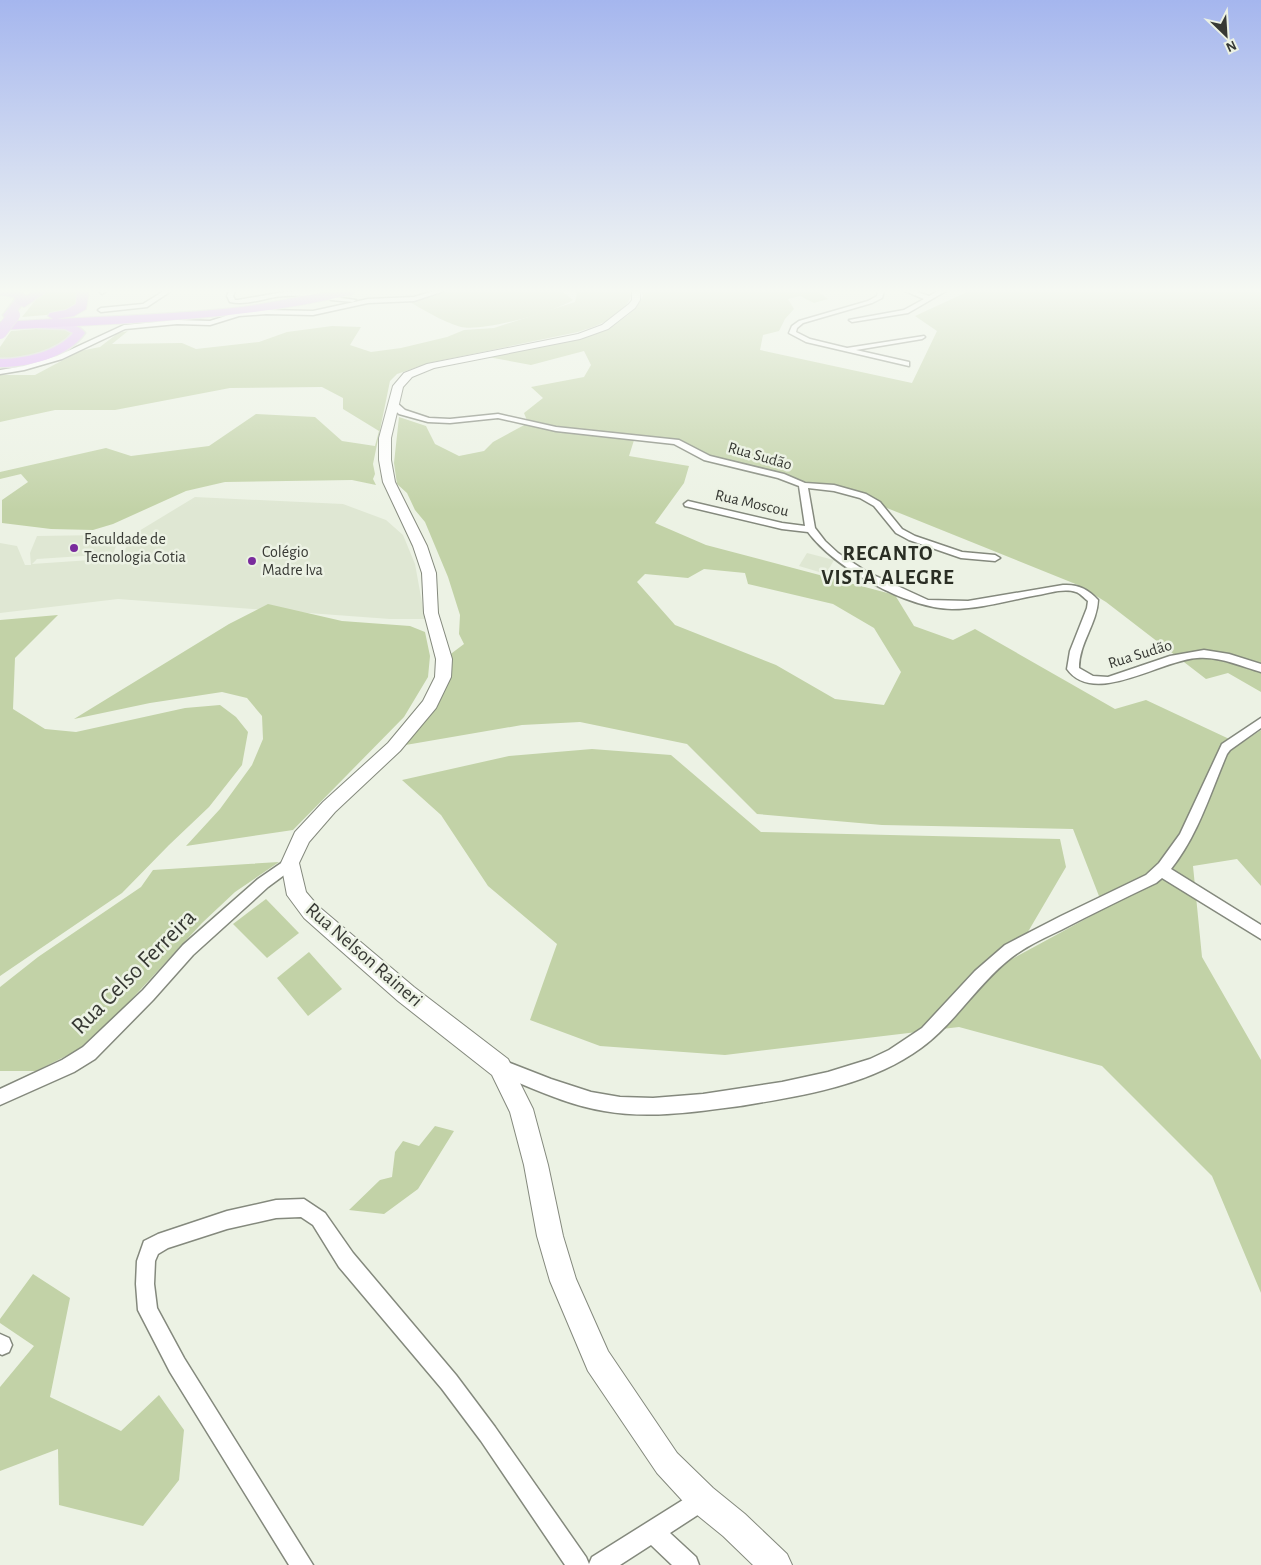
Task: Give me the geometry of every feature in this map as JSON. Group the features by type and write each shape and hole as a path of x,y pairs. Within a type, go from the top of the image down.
{"main road":[{"path":"290,863 302,837 329,808 394,747 430,704 443,678 444,658 431,613 429,573 420,546 396,501 389,482 385,460 385,438 393,404 402,380 418,370 446,364"},
{"name":"Rua Nelson Raineri","path":"290,863 298,895 311,912 406,994 500,1068 521,1109 536,1165 550,1236 563,1281 598,1361 667,1463 702,1499 734,1525 776,1565"}],"street":[{"path":"0,372 41,364"},
{"name":"Rua Sudão","path":"393,404 402,412 428,420 450,421 498,416 514,418 556,429 676,442 707,458 781,476 803,485 810,529 842,560 926,603 941,606 967,604 1050,590 1076,589 1085,593 1092,600 1094,609 1083,629 1072,660 1073,669 1082,677 1099,681 1124,678 1172,659 1198,654 1237,660 1261,668"},
{"path":"803,485 834,488 863,496 877,504 898,531 912,538 961,555 996,558"},
{"name":"Rua Moscou","path":"688,504 782,526 810,529"},
{"path":"500,1068 584,1098 628,1106 712,1101 788,1090 864,1070 896,1055 916,1042 949,1012 1003,955 1030,938 1151,879 1162,871 1182,844 1222,753 1226,747 1261,722"},
{"name":"Rua Celso Ferreira","path":"0,1097 68,1066 89,1053 148,994 188,950 263,883 290,863"},
{"path":"1162,871 1261,933"},
{"path":"302,1565 172,1356 148,1310 145,1284 146,1261 151,1248 164,1240 227,1220 276,1209 304,1208 319,1219 346,1260 449,1382 488,1434 578,1565"},
{"path":"600,1565 653,1532 679,1512 702,1499"},
{"path":"653,1532 688,1565"}],"shaded area":[{"name":"Colégio Madre Iva","path":"195,497 343,504 386,520 403,535 415,564 425,619 390,619 118,599 0,613 0,543 17,546 25,565 31,565 30,553 37,536 101,535 107,542 118,541 113,554 37,559 32,564 120,558 134,534"},
{"path":"807,553 834,560 826,574 799,566"}],"green space":[{"path":"56,364 426,364 397,374 390,381 373,464 375,474 373,479 376,485 352,480 225,482 186,491 113,524 93,530 51,529 2,523 2,500 28,482 21,474 0,479 0,472 106,448 131,456 209,446 256,414 315,417 342,441 375,446 379,431 343,409 343,398 322,387 230,388 115,410 55,410 0,422 0,375 35,375"},
{"path":"825,364 912,383 921,364 1261,364 1261,692 1228,673 1206,679 1106,602 1078,585 877,504 863,496 803,485 707,458 676,442 635,437 629,456 689,466 684,483 655,523 706,545 895,595 914,626 953,640 975,629 1115,709 1146,700 1240,744 1261,730 1261,886 1237,859 1193,866 1202,957 1261,1060 1261,1293 1212,1176 1102,1066 959,1027 725,1055 600,1046 530,1020 557,944 488,886 441,815 402,780 509,756 592,749 671,755 761,832 1060,839 1066,867 1012,959 1104,909 1073,829 882,825 757,814 687,744 580,722 522,725 394,747 430,704 444,659 464,644 459,634 460,615 448,577 425,522 415,510 407,493 397,484 394,463 399,417 426,426 435,444 459,456 484,451 493,442 528,423 524,413 543,398 531,387 584,377 591,365","holes":["704,569 745,573 748,584 833,604 874,628 901,672 884,705 835,699 776,665 675,625 637,582 645,574 688,578"]},
{"path":"268,604 342,621 410,626 425,632 430,656 428,677 404,717 293,830 186,846 220,809 252,765 263,739 262,716 247,698 222,692 150,703 74,719 229,624"},
{"path":"58,615 15,658 13,709 45,729 76,732 185,708 220,705 236,717 248,732 242,765 209,807 122,893 0,976 0,620"},
{"path":"279,862 235,892 202,923 117,1015 78,1050 36,1071 0,1071 0,987 38,957 141,887 153,870"},
{"path":"266,899 299,933 267,958 233,924"},
{"path":"309,952 342,989 308,1016 277,978"},
{"path":"435,1126 454,1131 418,1189 384,1214 349,1210 380,1180 392,1177 395,1152 403,1141 419,1146"},
{"path":"33,1274 70,1298 50,1397 121,1431 159,1395 184,1430 179,1480 143,1526 59,1505 58,1449 0,1471 0,1387 34,1346 0,1323 0,1319"}],"place":[{"name":"Faculdade de Tecnologia Cotia","path":"74,548"},
{"name":"Colégio Madre Iva","path":"252,561"}],"district":[{"name":"RECANTO VISTA ALEGRE","path":"888,565"}]}
